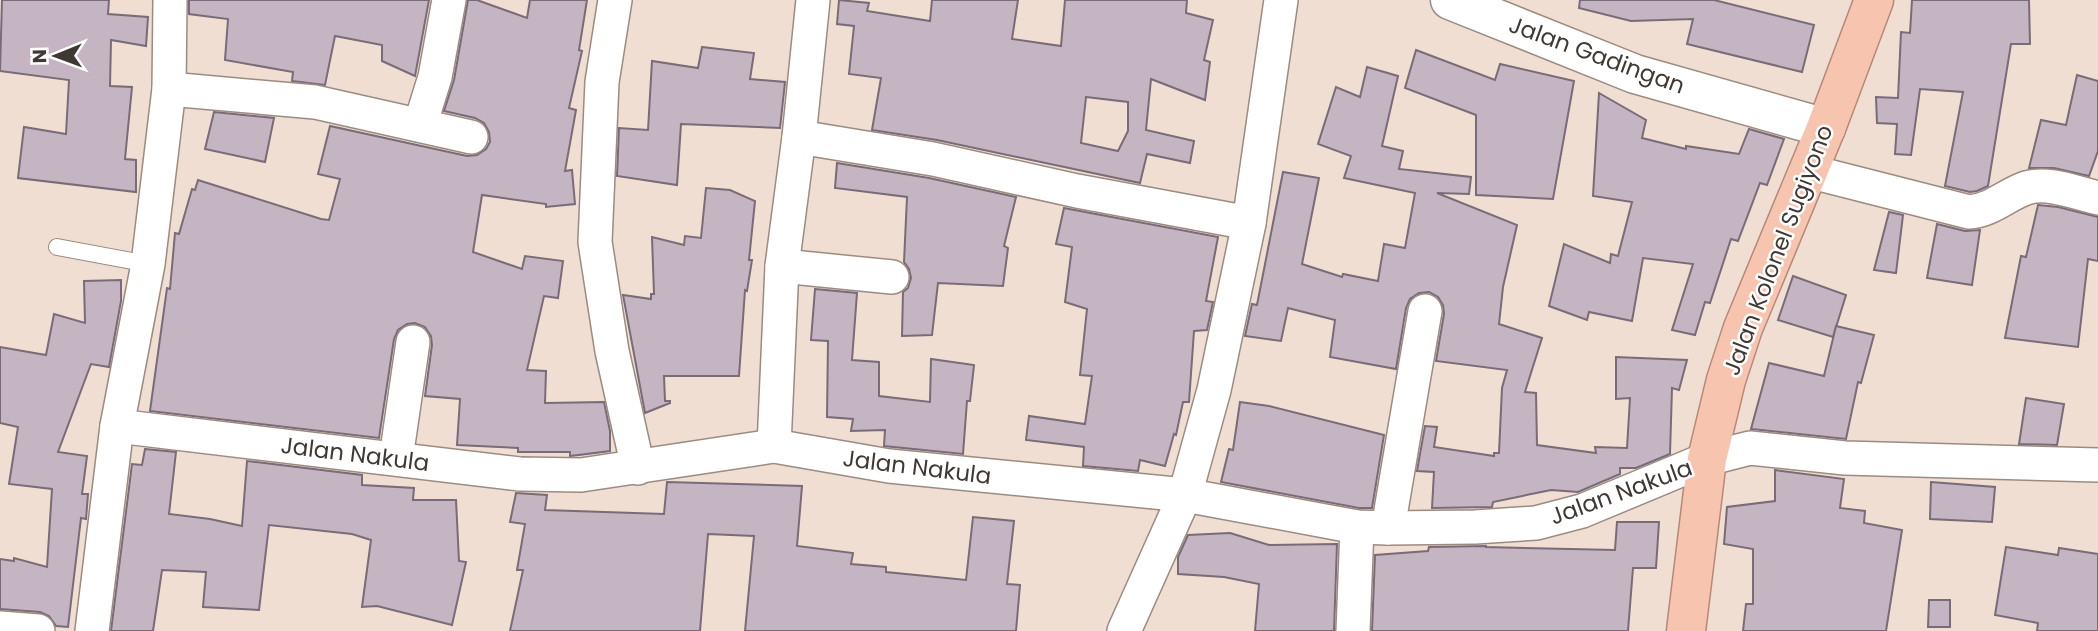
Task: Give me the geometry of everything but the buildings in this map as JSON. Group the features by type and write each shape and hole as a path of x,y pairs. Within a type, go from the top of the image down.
{"highway":[{"name":"Jalan Kolonel Sugiyono","path":"1686,631 1707,459 1726,380 1743,328 1826,128 1874,0"}],"street":[{"path":"92,631 117,426 148,264 169,89 170,0"},
{"path":"420,125 435,77 449,0"},
{"path":"615,0 602,82 595,242 612,351 638,468"},
{"path":"774,446 782,265 814,0"},
{"path":"1124,631 1185,495 1217,378 1249,223 1281,0"},
{"name":"Jalan Gadingan","path":"1456,1 1635,74 1826,128"},
{"path":"169,89 316,102 471,137"},
{"path":"799,138 933,159 1077,191 1249,223"},
{"path":"1808,171 1969,212 1980,211 2025,188 2054,188 2098,198"},
{"path":"782,265 892,277"},
{"path":"1353,631 1373,528 1425,311"},
{"path":"396,458 413,342"},
{"name":"Jalan Nakula","path":"117,426 520,474 581,475 774,446 889,466 1185,495 1373,528 1475,527 1536,523 1582,511 1707,459 1750,448 1845,458 2098,465"},
{"path":"0,628 38,631"}],"lane":[{"path":"57,247 148,264"}]}
